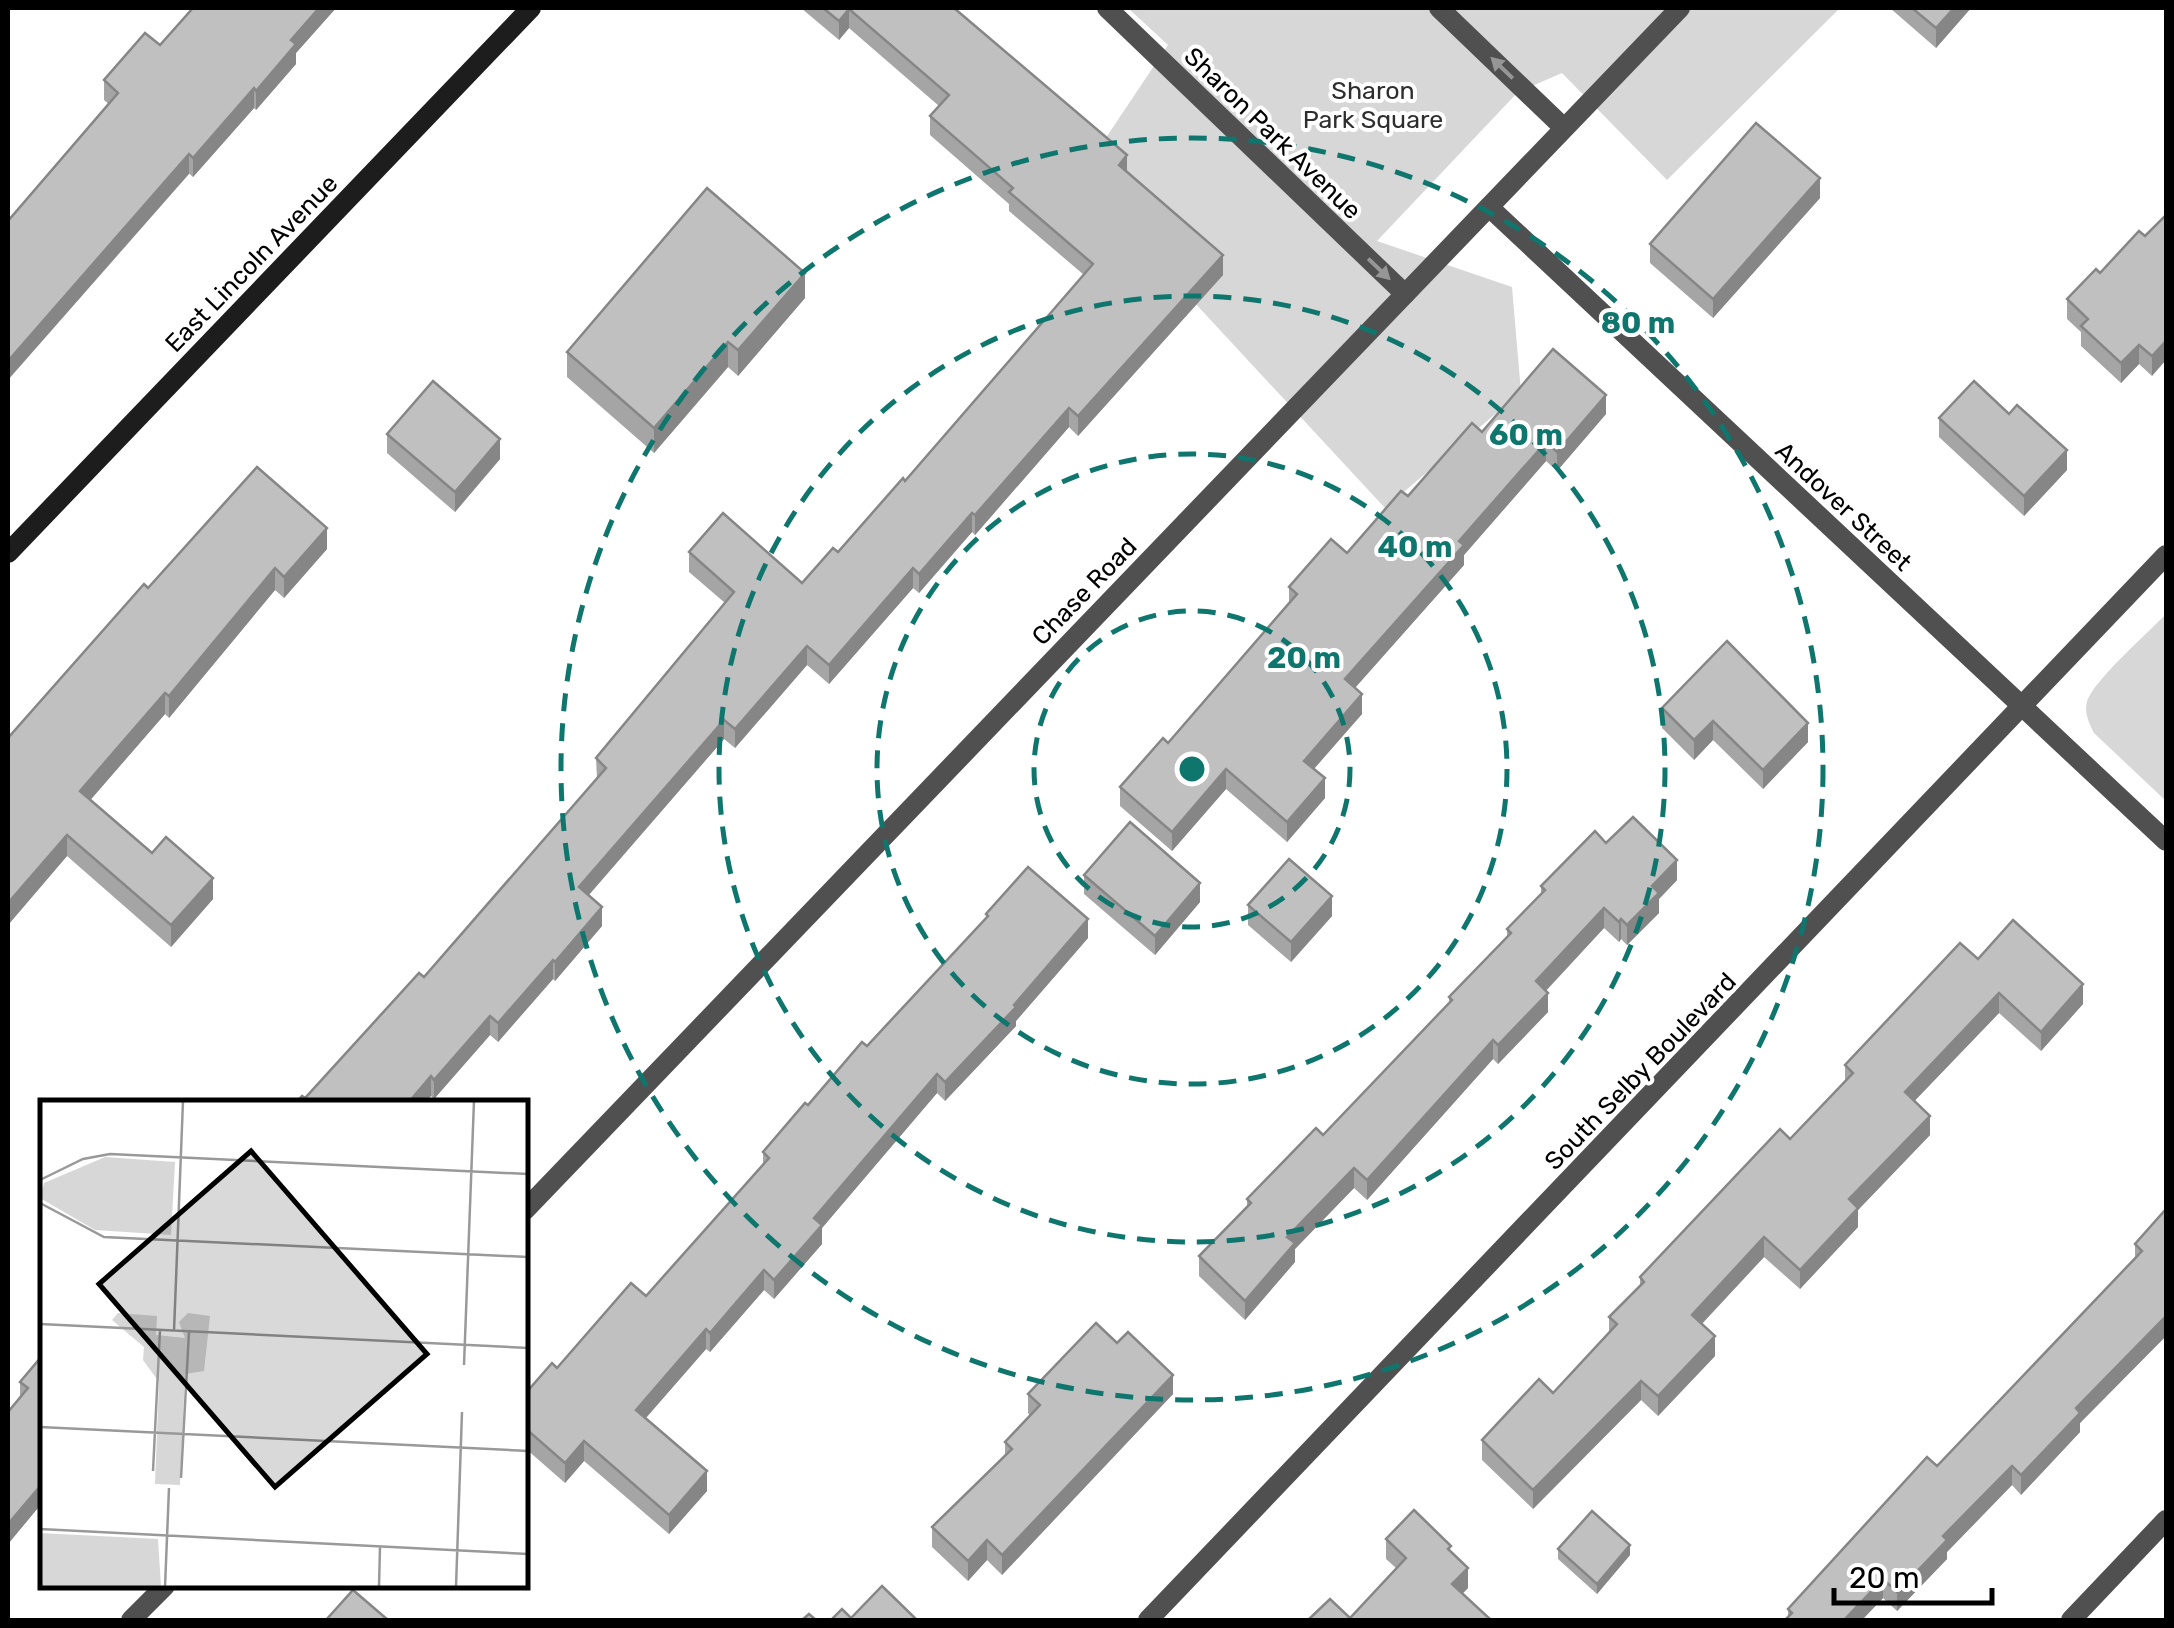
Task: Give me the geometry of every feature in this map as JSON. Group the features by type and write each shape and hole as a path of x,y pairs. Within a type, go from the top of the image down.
{"main road":[{"name":"East Lincoln Avenue","path":"8,553 531,8"}],"street":[{"name":"Sharon Park Avenue","path":"1107,8 1405,294"},
{"path":"1440,8 1564,128"},
{"name":"Chase Road","path":"528,1207 1680,8"},
{"name":"Andover Street","path":"1488,207 2166,841"},
{"name":"South Selby Boulevard","path":"1148,1620 2166,555"},
{"path":"2071,1620 2166,1520"},
{"path":"131,1620 162,1588"}],"green space":[{"name":"Sharon Park Square","path":"1128,8 1840,8 1667,180 1562,73 1518,92 1377,241 1512,287 1521,392 1385,508 1079,178 1168,45"},
{"path":"2166,614 2166,801 2094,733 2086,710 2099,682"}],"building":[{"path":"193,8 319,8 291,40 296,44 256,91 254,88 193,158 189,154 8,361 8,221 118,93 104,80 145,33 160,45"},
{"path":"823,8 954,8 1127,155 1119,165 1223,255 1078,416 1069,408 919,574 913,568 829,665 807,646 735,729 724,720 579,887 602,907 498,1023 490,1016 434,1080 431,1076 411,1100 299,1100 305,1098 419,973 424,977 606,768 596,758 734,592 689,552 723,513 802,583 833,548 838,552 903,478 905,481 1093,264 1009,192 1013,188 930,116 949,95 849,9 839,21"},
{"path":"1912,8 1954,8 1936,28"},
{"path":"1756,123 1820,178 1713,299 1650,244"},
{"path":"707,188 805,273 738,350 728,342 654,428 567,352"},
{"path":"2166,215 2166,341 2152,356 2139,345 2121,363 2081,326 2088,319 2067,299 2096,269 2100,273 2139,231 2145,236"},
{"path":"1553,349 1606,395 1557,452 1546,442 1459,541 1464,545 1345,679 1362,694 1304,761 1325,778 1287,822 1226,769 1172,832 1120,787 1163,738 1168,743 1297,594 1289,587 1331,539 1347,553 1401,491 1408,496 1472,423 1482,432"},
{"path":"433,381 500,439 455,492 387,434"},
{"path":"1974,381 2009,414 2017,405 2067,450 2024,496 1939,418"},
{"path":"257,467 327,528 284,577 275,568 169,696 165,693 80,791 152,853 166,837 213,878 171,925 67,835 8,903 8,738 144,584 148,588"},
{"path":"1727,641 1808,723 1763,770 1713,721 1694,740 1662,708"},
{"path":"1633,817 1677,860 1652,886 1659,893 1627,925 1604,908 1536,981 1548,993 1498,1045 1493,1040 1367,1180 1354,1168 1287,1237 1295,1243 1245,1301 1199,1256 1251,1203 1247,1199 1316,1128 1323,1135 1452,1000 1449,997 1511,933 1507,929 1545,890 1541,886 1595,831 1606,843"},
{"path":"1130,822 1200,883 1155,936 1084,875"},
{"path":"1289,859 1332,896 1291,942 1248,905"},
{"path":"1028,867 1088,919 1016,1007 945,1082 937,1074 814,1218 822,1225 774,1280 764,1270 636,1410 707,1471 669,1515 584,1441 565,1463 528,1431 528,1391 552,1363 557,1368 631,1283 646,1296 769,1158 763,1152 805,1103 808,1105 862,1042 867,1046"},
{"path":"2013,920 2083,984 2041,1032 1999,993 1905,1092 1930,1116 1849,1199 1858,1208 1800,1270 1764,1237 1692,1315 1715,1336 1658,1396 1641,1381 1533,1490 1482,1440 1539,1379 1553,1393 1617,1324 1609,1317 1644,1282 1640,1277 1780,1129 1790,1139 1853,1073 1845,1065 1960,943 1978,959"},
{"path":"2166,1209 2166,1316 2076,1408 2080,1413 2021,1475 2012,1466 1943,1536 1947,1540 1897,1592 1883,1579 1844,1620 1785,1620 1792,1613 1788,1609 1927,1457 1937,1466 2142,1251 2135,1244"},
{"path":"1096,1323 1117,1343 1128,1332 1173,1375 1002,1555 987,1540 968,1561 932,1527 1012,1449 1005,1442 1040,1405 1028,1394"},
{"path":"40,1358 40,1486 8,1524 8,1412 28,1388 20,1382"},
{"path":"1414,1510 1468,1568 1452,1584 1491,1620 1308,1620 1330,1599 1350,1618 1406,1558 1386,1539"},
{"path":"1592,1511 1630,1545 1597,1584 1558,1549"},
{"path":"882,1586 917,1620 831,1620 842,1609 851,1618"},
{"path":"353,1590 388,1620 326,1620"}]}
